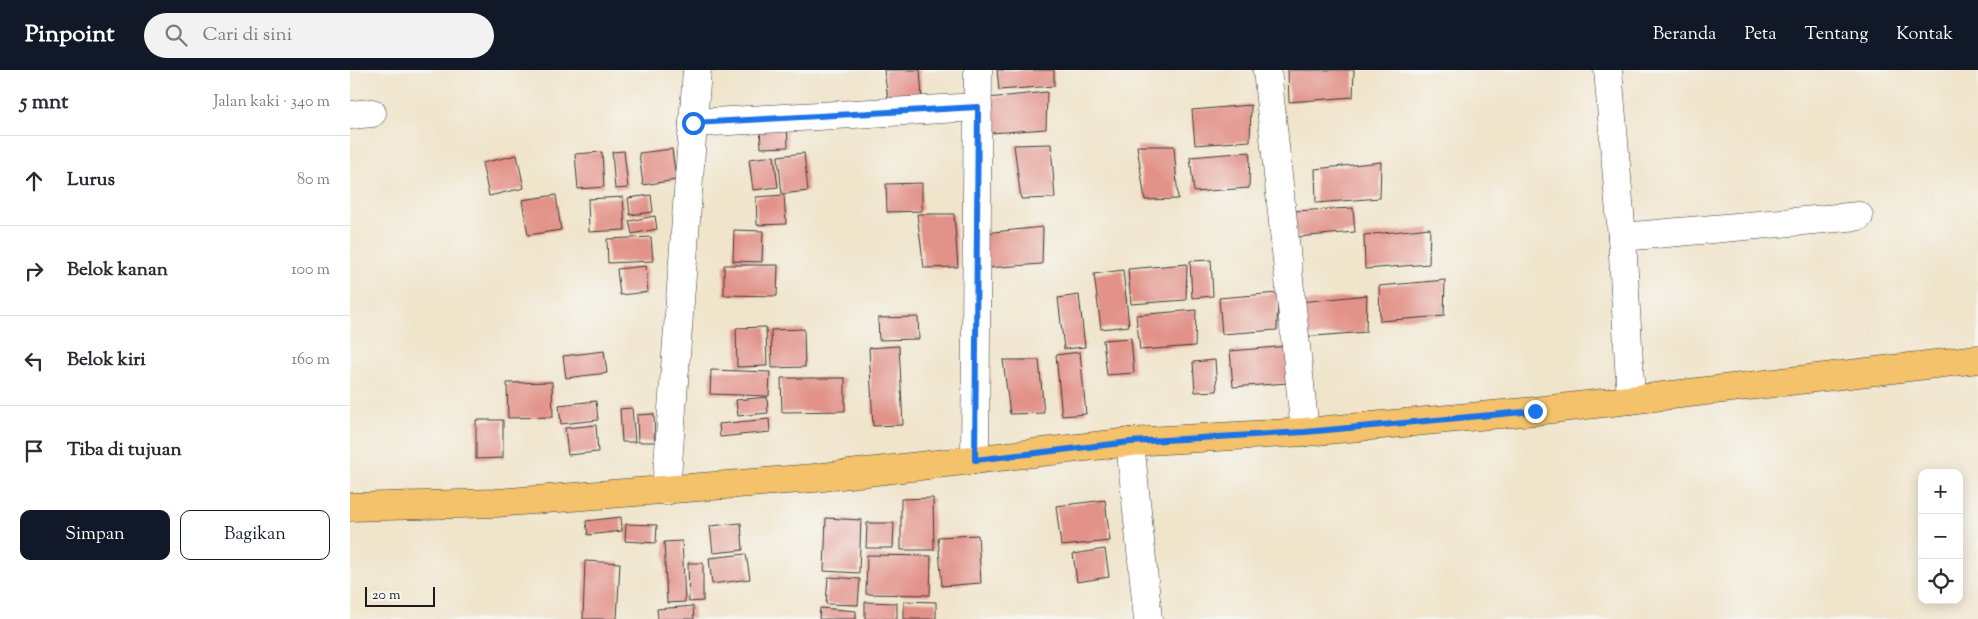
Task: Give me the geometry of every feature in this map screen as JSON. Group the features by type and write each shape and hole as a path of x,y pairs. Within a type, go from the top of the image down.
{"main road":[{"path":"350,507 496,504 814,478 1130,442 1305,432 1631,400 1978,359"}],"street":[{"path":"666,491 697,70"},
{"path":"975,460 978,70"},
{"path":"1267,70 1305,432"},
{"path":"1608,70 1622,237 1631,400"},
{"path":"693,123 978,107"},
{"path":"1622,237 1859,216"},
{"path":"1130,442 1148,619"}],"building":[{"path":"884,70 920,70 922,98 888,99"},
{"path":"997,70 1054,70 1054,86 999,90"},
{"path":"1288,70 1354,70 1353,97 1289,102"},
{"path":"1047,92 1046,129 991,133 988,98"},
{"path":"1251,105 1250,141 1195,145 1192,110"},
{"path":"787,122 788,147 761,148 760,123"},
{"path":"1051,144 1055,198 1021,199 1014,145"},
{"path":"1137,146 1174,146 1178,199 1145,200"},
{"path":"672,149 676,180 643,185 639,153"},
{"path":"624,151 628,188 615,189 612,152"},
{"path":"602,152 604,187 578,189 575,154"},
{"path":"1250,152 1249,188 1194,192 1190,157"},
{"path":"804,153 808,191 782,194 778,156"},
{"path":"517,155 524,188 489,196 482,163"},
{"path":"774,156 778,187 753,190 749,159"},
{"path":"1381,162 1380,198 1316,203 1315,169"},
{"path":"922,183 922,211 887,212 886,184"},
{"path":"556,195 561,230 528,235 522,200"},
{"path":"651,195 653,212 630,215 628,198"},
{"path":"784,195 786,224 757,225 756,197"},
{"path":"623,197 625,230 589,232 588,199"},
{"path":"1353,208 1355,232 1297,237 1293,211"},
{"path":"917,214 954,214 958,267 924,268"},
{"path":"655,216 657,229 632,234 629,221"},
{"path":"1043,227 1042,264 987,268 984,233"},
{"path":"1430,228 1429,264 1365,269 1364,235"},
{"path":"734,230 763,231 762,262 733,261"},
{"path":"651,237 653,261 608,263 607,239"},
{"path":"1211,260 1213,296 1192,298 1190,261"},
{"path":"1187,264 1186,300 1131,304 1128,269"},
{"path":"724,265 778,265 777,296 724,295"},
{"path":"646,266 648,292 620,295 617,269"},
{"path":"1123,270 1129,326 1101,329 1094,274"},
{"path":"1445,280 1444,316 1380,321 1379,286"},
{"path":"1278,293 1277,330 1222,334 1219,298"},
{"path":"1079,295 1085,347 1064,349 1058,298"},
{"path":"1367,295 1366,332 1302,337 1301,302"},
{"path":"1196,310 1195,346 1140,350 1136,315"},
{"path":"918,317 919,339 879,340 878,318"},
{"path":"766,327 767,366 737,367 736,328"},
{"path":"804,329 805,367 772,368 771,330"},
{"path":"1131,338 1134,373 1107,375 1103,340"},
{"path":"899,346 903,425 873,426 869,348"},
{"path":"1289,346 1288,383 1233,387 1230,351"},
{"path":"604,351 607,373 566,378 563,356"},
{"path":"1080,352 1086,414 1062,416 1056,355"},
{"path":"1003,360 1039,360 1044,413 1010,414"},
{"path":"1215,360 1217,391 1195,392 1193,362"},
{"path":"711,370 770,372 769,396 710,394"},
{"path":"781,378 845,378 845,411 782,412"},
{"path":"552,382 553,417 508,418 507,383"},
{"path":"767,397 768,413 738,416 736,400"},
{"path":"596,401 598,420 561,424 559,405"},
{"path":"632,408 635,442 622,442 620,409"},
{"path":"654,414 655,442 638,442 637,415"},
{"path":"769,419 770,432 720,437 719,424"},
{"path":"476,420 503,420 503,458 476,459"},
{"path":"596,425 598,452 568,455 565,428"},
{"path":"933,498 934,550 901,550 901,499"},
{"path":"1105,500 1110,541 1061,546 1056,506"},
{"path":"621,517 622,531 588,535 586,521"},
{"path":"826,518 861,520 859,573 824,571"},
{"path":"741,523 743,550 713,553 710,526"},
{"path":"867,523 894,523 893,548 866,548"},
{"path":"626,524 657,525 656,543 625,541"},
{"path":"978,535 981,583 942,586 938,537"},
{"path":"682,541 685,602 667,603 664,542"},
{"path":"1105,549 1109,577 1077,582 1073,554"},
{"path":"746,554 750,579 712,584 709,558"},
{"path":"867,555 931,556 930,595 866,594"},
{"path":"585,561 620,563 617,619 583,619"},
{"path":"688,563 703,563 703,601 689,602"},
{"path":"828,577 860,579 858,605 826,604"},
{"path":"904,601 936,602 936,619 904,619"},
{"path":"865,602 897,603 897,619 865,619"},
{"path":"693,606 694,619 658,619 657,609"},
{"path":"820,608 856,611 856,619 819,619"}],"route":[{"path":"693,123 978,107 975,460 1130,442 1305,432 1535,411"}]}
